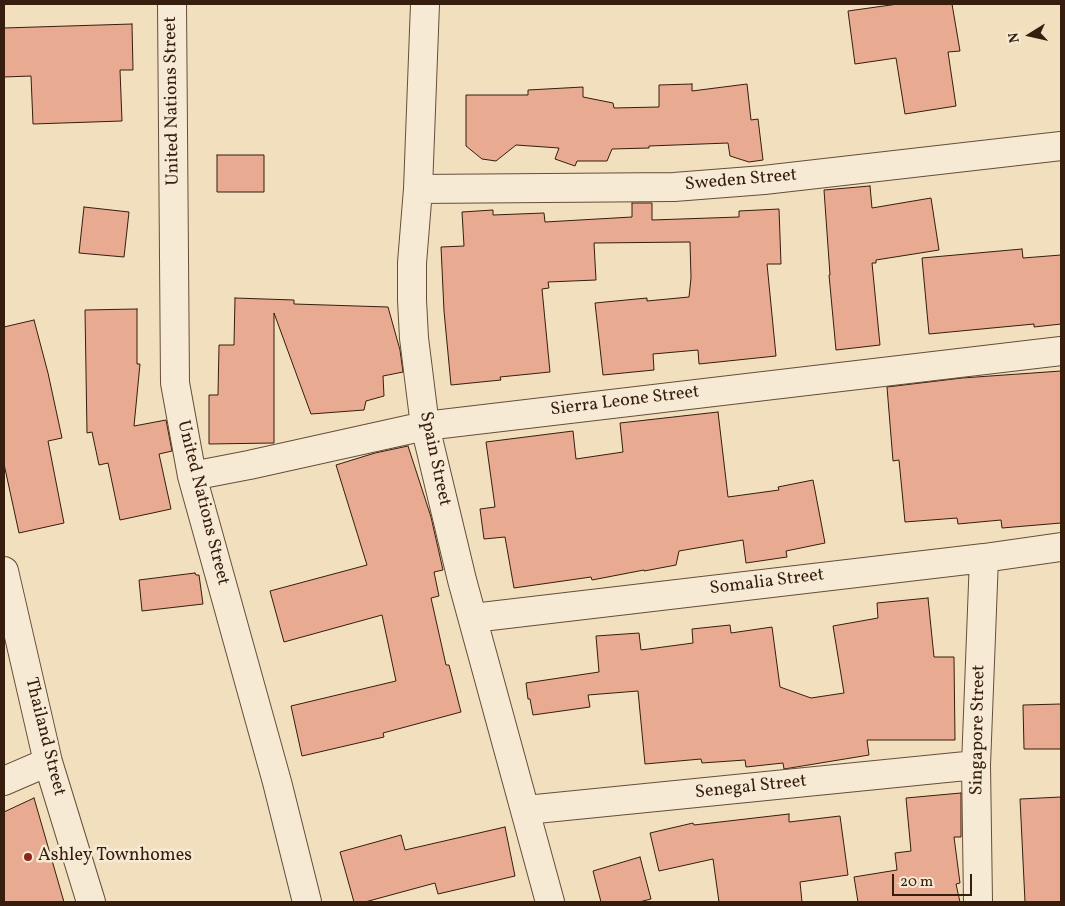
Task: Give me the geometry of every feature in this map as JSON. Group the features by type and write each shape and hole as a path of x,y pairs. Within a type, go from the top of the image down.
{"street":[{"name":"United Nations Street","path":"172,4 175,383 192,476 277,782 307,902"},
{"name":"Spain Street","path":"425,4 418,189 412,263 414,338 425,426 462,580 474,618 550,902"},
{"name":"Sweden Street","path":"418,189 684,186 764,180 1061,146"},
{"name":"Sierra Leone Street","path":"192,476 425,426 1061,351"},
{"name":"Somalia Street","path":"474,618 984,558 1061,547"},
{"name":"Singapore Street","path":"978,902 976,765 984,558"},
{"name":"Thailand Street","path":"4,570 48,762 91,902"},
{"path":"4,781 48,762"},
{"name":"Senegal Street","path":"526,810 976,765"}],"building":[{"path":"898,4 952,4 960,51 948,52 956,106 905,114 896,58 855,64 848,11"},
{"path":"132,24 133,70 120,70 122,121 33,124 31,76 4,77 4,28"},
{"path":"692,84 692,91 747,84 751,120 758,119 763,160 749,162 730,156 728,143 612,149 607,161 577,161 575,166 555,159 559,148 516,145 496,161 482,159 466,146 466,95 528,95 528,90 583,87 583,97 613,103 614,108 659,107 659,85"},
{"path":"217,155 264,155 264,192 217,192"},
{"path":"870,186 872,208 931,198 939,250 876,260 876,263 872,263 880,345 836,350 824,190"},
{"path":"632,203 652,203 652,220 739,217 739,211 779,209 781,264 767,264 776,356 699,364 698,350 653,354 654,370 603,375 595,303 647,298 647,301 689,297 691,278 690,242 594,243 596,280 548,282 549,288 542,289 550,372 500,377 501,380 451,385 444,311 441,247 464,246 462,212 493,210 493,215 544,213 545,222 632,217"},
{"path":"84,207 129,212 124,257 79,253"},
{"path":"1022,249 1023,258 1061,255 1061,324 1034,327 1034,324 929,334 922,258"},
{"path":"235,298 294,300 294,304 388,307 400,350 403,372 383,376 384,396 366,401 364,410 311,414 274,313 274,443 209,444 209,395 218,395 219,345 234,345"},
{"path":"137,309 137,364 140,364 134,426 166,420 172,451 159,454 171,509 120,520 108,463 99,465 92,432 87,433 85,310"},
{"path":"34,320 62,438 48,441 64,523 19,533 4,464 4,327"},
{"path":"1061,371 1061,523 1002,528 1001,520 958,524 957,518 905,522 899,460 893,461 887,387 962,378"},
{"path":"718,412 728,497 779,490 778,487 813,480 825,543 786,551 787,557 746,563 743,540 679,551 676,565 592,580 591,577 514,588 505,537 484,539 480,509 495,507 486,442 573,431 576,459 623,452 620,423"},
{"path":"408,446 431,517 443,570 434,572 439,596 431,598 446,665 449,665 461,712 383,733 384,737 302,756 291,706 396,681 382,615 284,642 270,591 367,565 336,465 375,453"},
{"path":"195,573 199,575 203,604 142,611 139,580"},
{"path":"928,598 934,657 954,657 955,740 867,740 869,755 784,769 783,763 746,767 745,760 702,763 701,759 645,764 638,691 588,695 590,707 533,715 530,699 528,699 526,683 599,672 596,636 639,633 641,650 693,643 692,629 730,625 731,633 772,627 780,687 811,698 844,693 833,626 878,618 877,603"},
{"path":"1061,704 1061,749 1024,749 1023,705"},
{"path":"961,793 961,837 954,837 960,883 956,884 960,902 858,902 854,877 897,870 895,853 911,851 906,798"},
{"path":"1061,797 1061,902 1025,902 1020,799"},
{"name":"Ashley Townhomes","path":"34,798 64,902 4,902 4,812"},
{"path":"789,814 789,822 840,816 848,875 800,882 802,902 719,902 713,859 659,871 650,833 693,823 694,825"},
{"path":"505,827 515,876 438,894 435,883 365,902 354,902 340,852 401,835 405,850"},
{"path":"640,857 651,899 639,902 601,902 593,871"}],"place":[{"name":"Ashley Townhomes","path":"28,857"}]}
